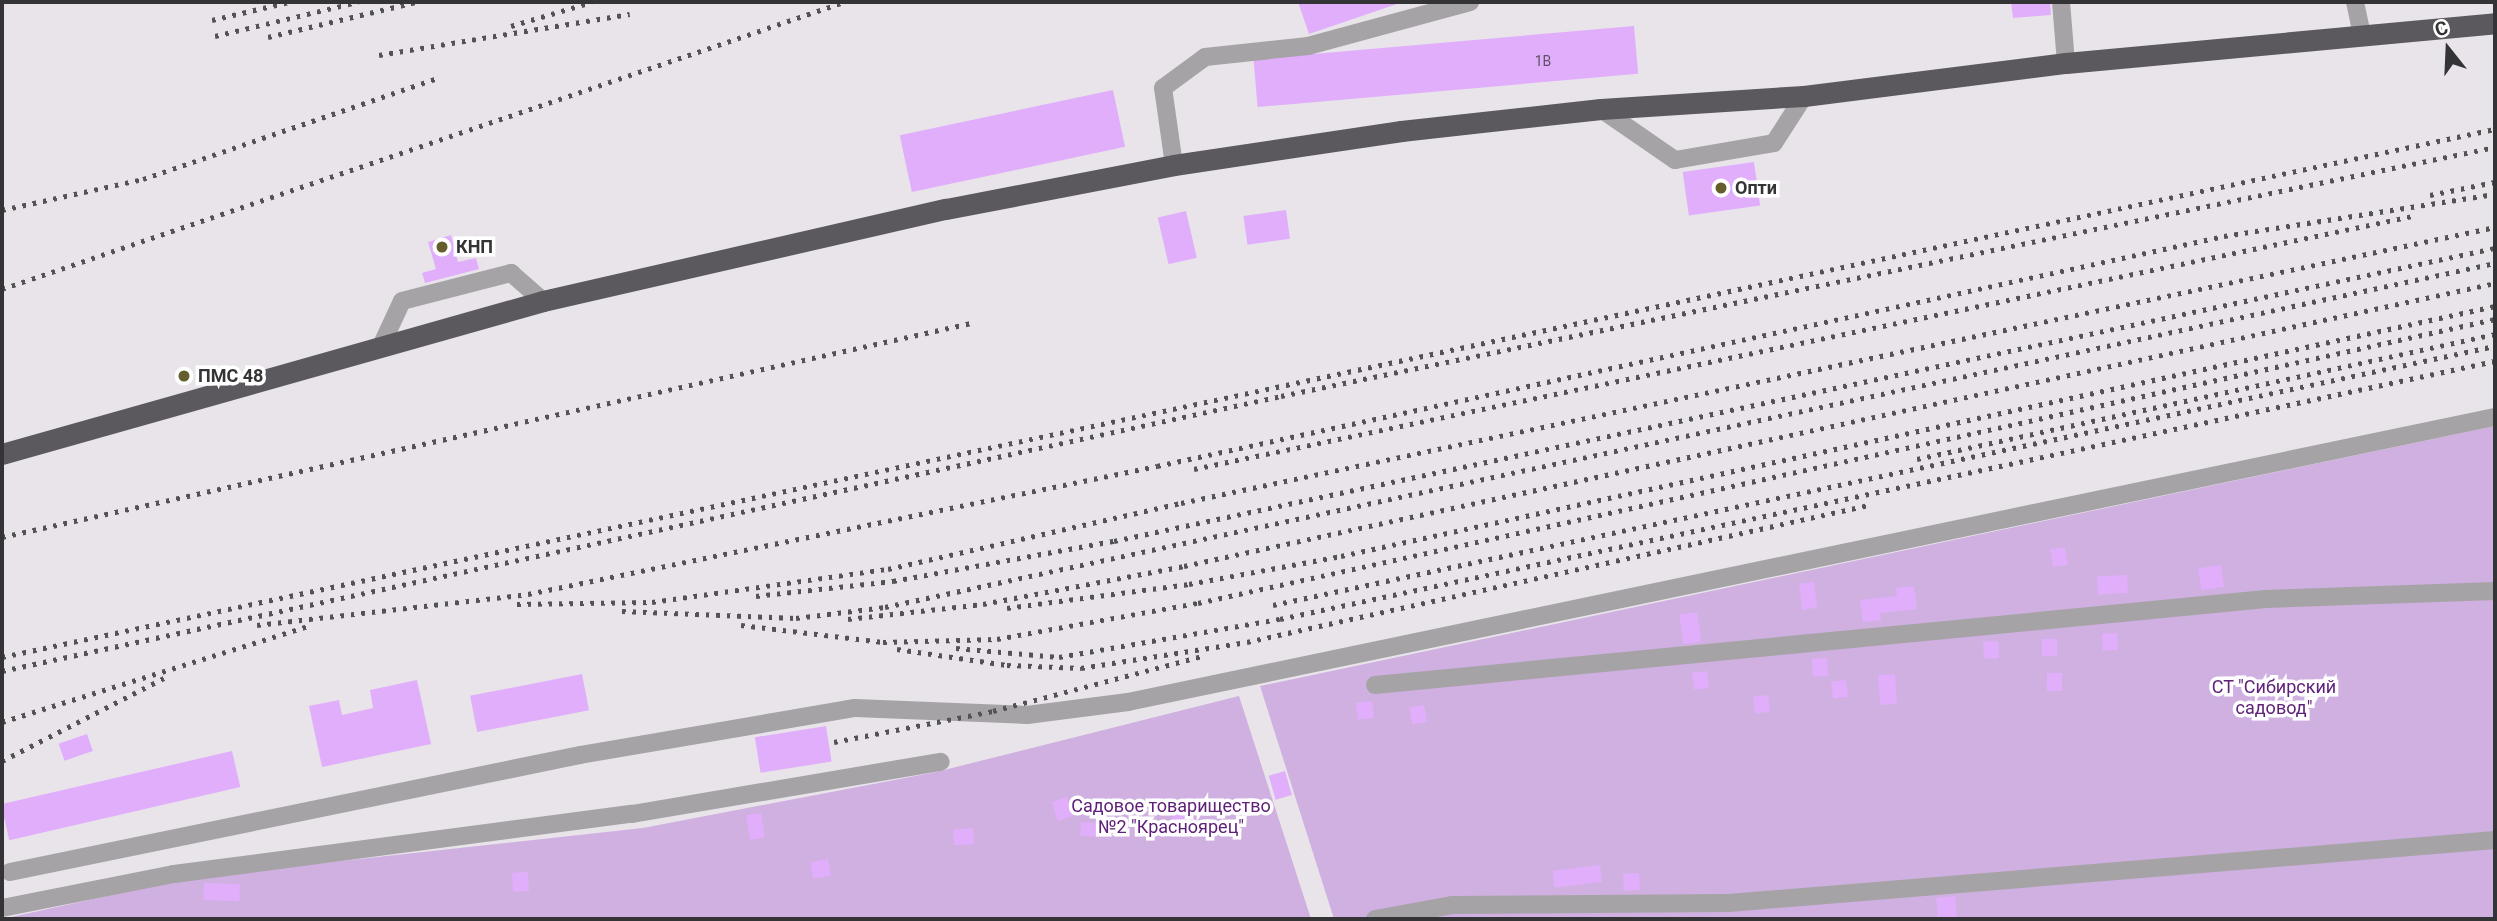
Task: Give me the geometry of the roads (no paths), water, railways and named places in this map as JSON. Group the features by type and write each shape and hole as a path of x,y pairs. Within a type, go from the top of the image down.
{"highway":[{"path":"2,454 382,344 543,301 946,209 1174,165 1401,131 1601,109 1804,96 2066,63 2495,23"}],"lane":[{"path":"1174,165 1163,88 1205,57 1308,46 1470,2"},
{"path":"2061,2 2066,63"},
{"path":"2355,2 2362,36"},
{"path":"1601,109 1675,160 1774,143 1804,96"},
{"path":"382,344 402,300 510,273 543,301"},
{"path":"10,872 580,755 855,708 1027,715 1128,702 2495,417"},
{"path":"1375,685 2266,599 2495,592"},
{"path":"2,908 174,874 632,814 941,762"},
{"path":"1376,919 1452,905 1728,903 2495,840"}],"railway":[{"path":"212,20 289,2"},
{"path":"215,36 358,2"},
{"path":"268,37 416,2"},
{"path":"511,26 592,2"},
{"path":"2,289 844,2"},
{"path":"379,55 630,14"},
{"path":"2,210 143,179 438,78"},
{"path":"2,657 2495,129"},
{"path":"2,671 1281,396 2495,147"},
{"path":"2430,195 2495,182"},
{"path":"257,625 528,594 1157,466 2224,236 2495,194"},
{"path":"1194,469 2417,215"},
{"path":"517,604 652,602 888,569 1181,503 2495,227"},
{"path":"756,596 893,581 1114,541 2495,248"},
{"path":"622,611 796,618 885,607 2495,263"},
{"path":"848,619 983,604 1184,566 2495,283"},
{"path":"1007,608 1189,584 1341,556 2495,306"},
{"path":"741,625 883,642 997,639 1198,603 2495,319"},
{"path":"2,537 976,322"},
{"path":"1917,459 2495,334"},
{"path":"1273,605 2495,346"},
{"path":"956,648 1059,657 1280,619 2495,361"},
{"path":"897,649 1007,665 1081,668 1247,642 1869,505"},
{"path":"2,722 309,626"},
{"path":"834,742 993,711 1202,656"},
{"path":"2,761 164,678"}],"place":[{"name":"Опти","path":"1721,188"},
{"name":"КНП","path":"442,247"},
{"name":"ПМС 48","path":"184,376"}],"park label":[{"name":"СТ \"Сибирский садовод\"","path":"2274,698"},
{"name":"Садовое товарищество №2 \"Красноярец\"","path":"1171,817"}]}
